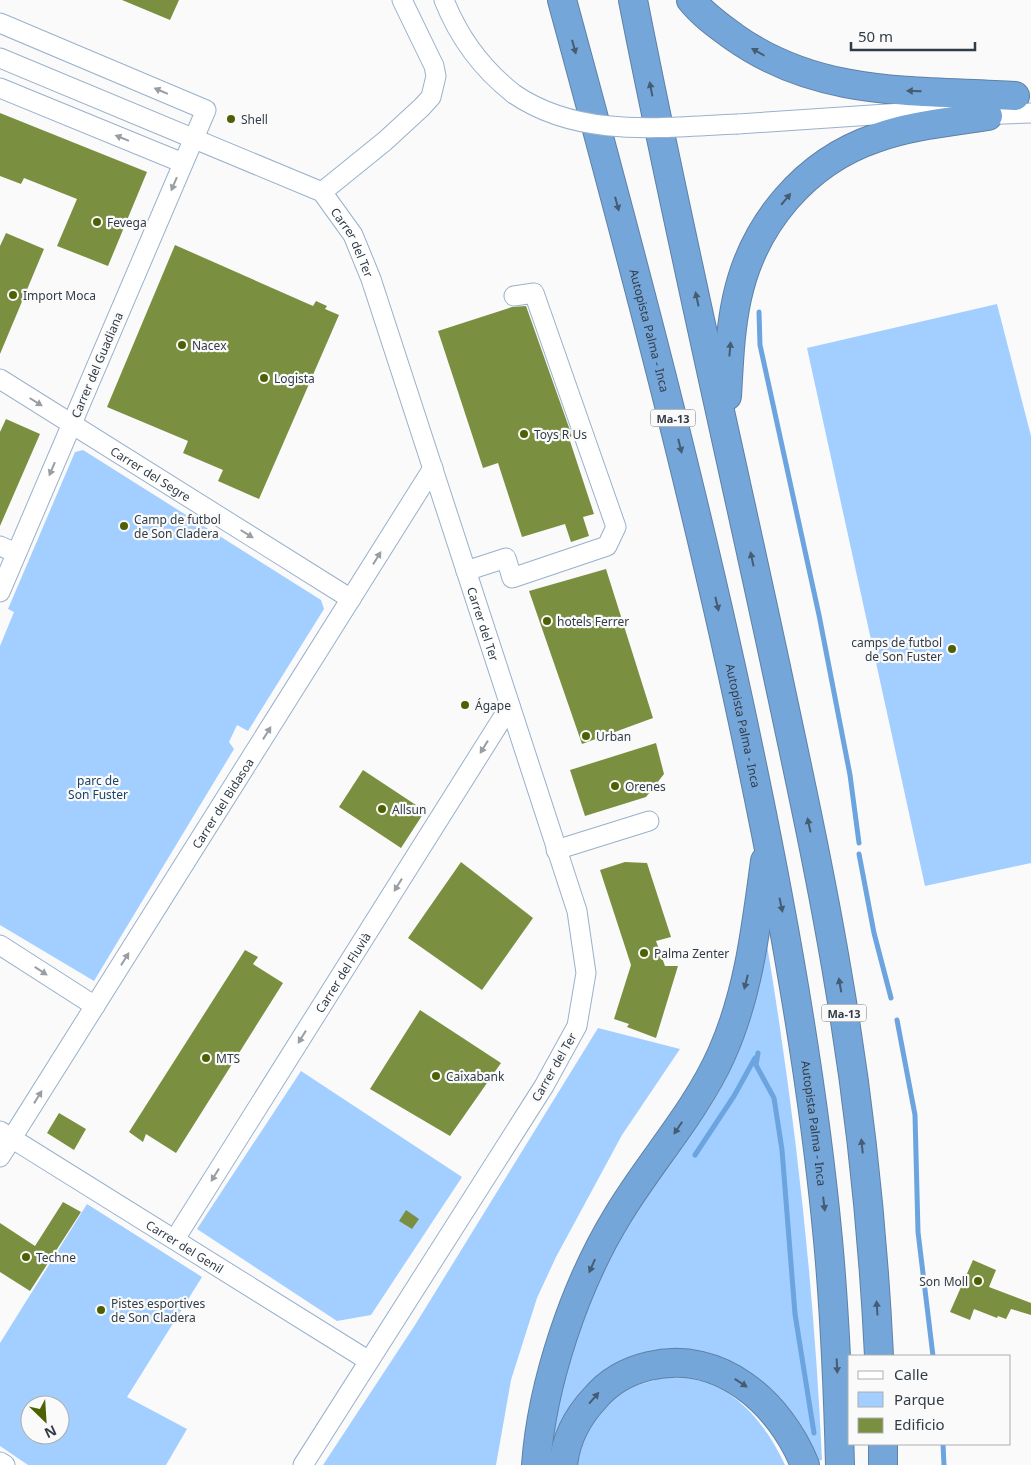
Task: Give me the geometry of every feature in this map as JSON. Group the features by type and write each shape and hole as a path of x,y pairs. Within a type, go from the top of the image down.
{"highway":[{"name":"Autopista Palma - Inca","path":"562,0 632,256 691,491 768,840 785,927 804,1040 827,1230 834,1319 840,1465"},
{"name":"Ma-13","path":"633,0 666,164 726,432 812,840 840,987 862,1146 879,1355"},
{"path":"692,0 720,27 760,54 784,66 833,82 878,90 1026,101"},
{"path":"726,432 731,342 742,281 767,225 790,194 815,170 832,159 876,138 908,129 988,116"},
{"path":"536,1465 550,1384 567,1328 590,1271 617,1216 709,1080 734,1024 746,983 756,934 768,840"},
{"path":"563,1465 574,1426 602,1390 616,1378 636,1369 659,1363 687,1362 710,1367 747,1386 779,1420 806,1465"},
{"path":"883,1445 884,1465"}],"street":[{"path":"0,58 322,192 385,141 431,97 436,76 434,66 402,0"},
{"path":"444,0 459,33 472,53 487,70 514,94 550,113 599,125 635,128 738,124 917,112 1026,101"},
{"name":"Carrer del Guadiana","path":"0,23 206,110 72,425 8,550 0,592"},
{"path":"0,88 183,163"},
{"path":"917,112 988,116 1026,101"},
{"name":"Carrer del Ter","path":"304,1465 544,1086 578,1026 586,973 577,910 363,257 353,235 322,192"},
{"path":"466,571 506,558 512,578 607,546 616,527 534,293 514,296"},
{"name":"Carrer del Segre","path":"0,379 351,599"},
{"name":"Carrer del Bidasoa","path":"0,1157 6,1134 95,1006 433,468"},
{"name":"Carrer del Fluvià","path":"175,1239 510,706"},
{"path":"556,850 649,821"},
{"path":"0,945 95,1006"},
{"name":"Carrer del Genil","path":"6,1134 369,1362"},
{"path":"0,1462 4,1465"}],"green space":[{"name":"camps de futbol de Son Fuster","path":"997,304 1031,436 1031,863 925,886 807,348"},
{"name":"parc de Son Fuster","path":"83,450 321,600 324,609 248,731 237,725 229,742 234,749 94,981 0,925 0,646 14,612 8,609 75,452"},
{"path":"766,939 786,1069 802,1199 814,1329 822,1460 815,1461 785,1406 756,1378 736,1364 712,1354 683,1350 657,1351 628,1359 558,1437 552,1437 562,1384 578,1332 598,1282 631,1218 706,1113 729,1072 746,1029 758,984"},
{"path":"598,1028 680,1049 622,1135 556,1257 537,1298 511,1380 496,1465 323,1465 415,1325"},
{"path":"301,1071 462,1177 371,1315 337,1321 197,1229"},
{"name":"Pistes esportives de Son Cladera","path":"87,1204 202,1277 127,1397 187,1429 166,1465 28,1465 0,1446 0,1343"},
{"path":"661,1378 688,1378 708,1383 736,1399 760,1423 778,1450 785,1465 576,1465 587,1433 609,1402 627,1389"}],"building":[{"path":"122,0 179,0 170,20"},
{"name":"Fevega","path":"0,113 147,172 108,266 57,246 77,199 24,178 21,184 0,176"},
{"name":"Import Moca","path":"6,233 44,249 0,354 0,246"},
{"path":"175,245 313,306 316,301 327,306 325,309 339,315 259,499 218,481 223,470 183,453 188,441 107,407"},
{"path":"526,306 572,436 569,438 594,514 583,517 589,536 571,542 565,524 522,537 498,463 483,468 438,331 512,307"},
{"path":"6,419 40,434 0,526 0,432"},
{"path":"606,569 653,718 582,744 529,591"},
{"name":"Orenes","path":"656,743 664,774 646,797 585,816 570,770"},
{"name":"Allsun","path":"363,770 425,811 401,848 339,807"},
{"path":"461,862 533,918 482,990 408,938"},
{"name":"Palma Zenter","path":"625,862 647,863 671,937 656,941 665,966 678,966 656,1038 627,1027 629,1024 614,1019 631,965 600,870"},
{"name":"MTS","path":"245,950 258,957 253,964 283,983 176,1153 146,1134 143,1142 129,1132"},
{"path":"420,1010 501,1063 450,1136 370,1089"},
{"path":"59,1113 86,1129 74,1150 47,1133"},
{"name":"Techne","path":"63,1202 81,1212 30,1291 0,1272 0,1223 35,1246"},
{"path":"406,1210 419,1219 412,1229 399,1221"},
{"name":"Son Moll","path":"973,1260 996,1270 989,1287 1031,1303 1031,1315 1011,1309 1006,1319 998,1316 997,1318 974,1309 970,1320 950,1312"}],"waterway":[{"path":"759,312 760,345 819,615 850,775 859,843"},
{"path":"859,854 874,933 891,998"},
{"path":"897,1020 915,1115 918,1232 933,1355"},
{"path":"758,1053 756,1065 774,1098 782,1150 795,1314 814,1433"},
{"path":"695,1155 734,1096 755,1058"},
{"path":"943,1445 944,1465"}],"place":[{"name":"Shell","path":"231,119"},
{"name":"Fevega","path":"97,222"},
{"name":"Import Moca","path":"13,295"},
{"name":"Nacex","path":"182,345"},
{"name":"Logista","path":"264,378"},
{"name":"Toys R Us","path":"524,434"},
{"name":"Camp de futbol de Son Cladera","path":"124,526"},
{"name":"hotels Ferrer","path":"547,621"},
{"name":"camps de futbol de Son Fuster","path":"952,649"},
{"name":"Ágape","path":"465,705"},
{"name":"Urban","path":"586,736"},
{"name":"Orenes","path":"615,786"},
{"name":"Allsun","path":"382,809"},
{"name":"Palma Zenter","path":"644,953"},
{"name":"MTS","path":"206,1058"},
{"name":"Caixabank","path":"436,1076"},
{"name":"Techne","path":"26,1257"},
{"name":"Son Moll","path":"978,1281"},
{"name":"Pistes esportives de Son Cladera","path":"101,1310"}]}
